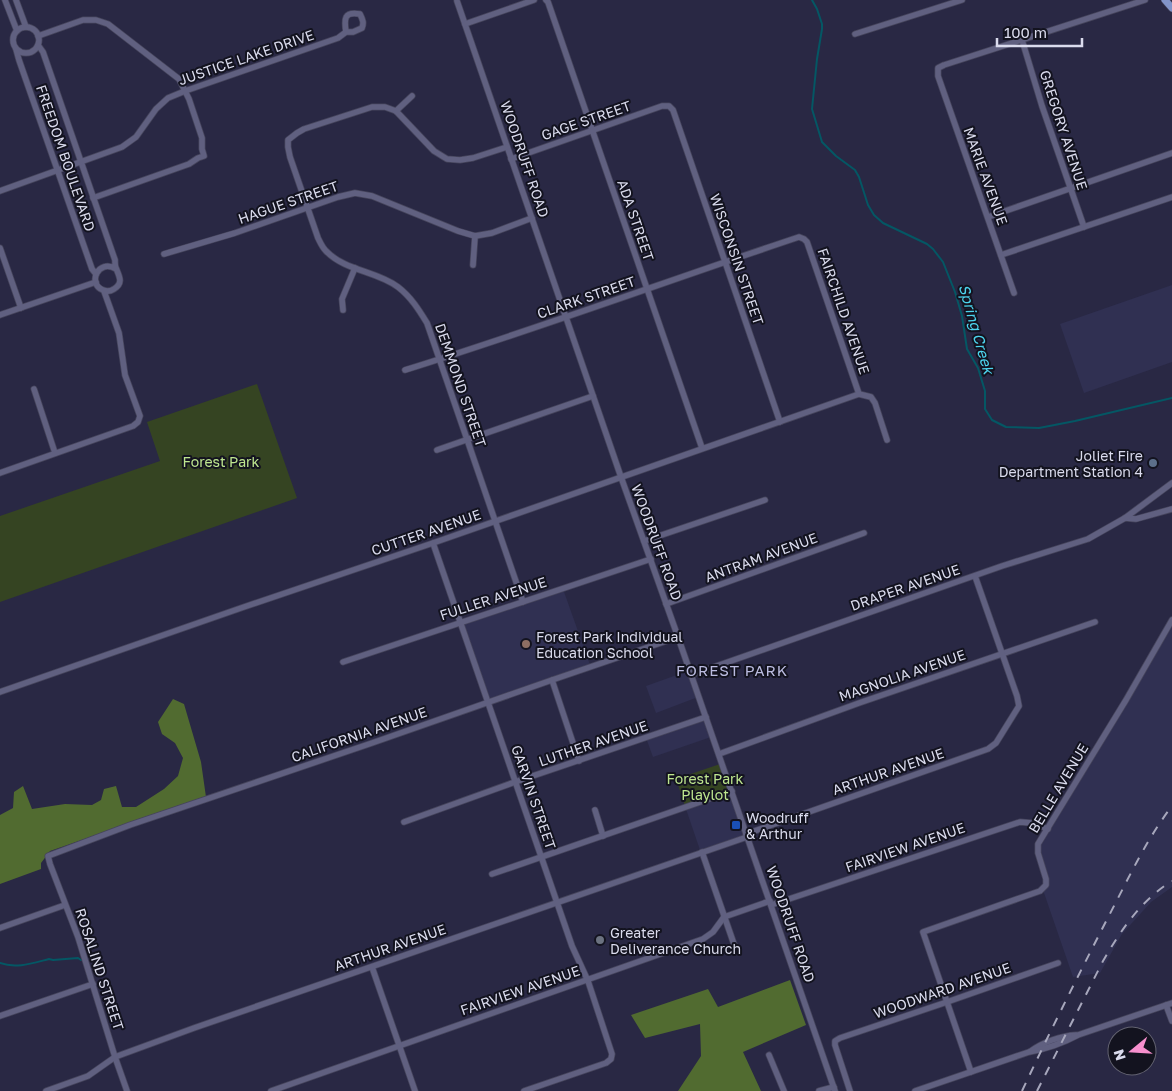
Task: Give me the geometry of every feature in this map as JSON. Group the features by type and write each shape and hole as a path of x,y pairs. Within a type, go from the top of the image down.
{"main road":[{"path":"1165,0 1172,8"}],"street":[{"path":"5,0 16,31"},
{"path":"16,0 26,27"},
{"path":"465,24 534,0"},
{"name":"ADA STREET","path":"546,0 702,448"},
{"path":"855,34 962,0"},
{"path":"1022,40 1145,0"},
{"name":"WOODRUFF ROAD","path":"457,1 835,1089"},
{"path":"38,36 83,20 96,20 108,24 179,78 189,99 202,138 204,156 189,164 93,198"},
{"path":"26,27 33,30 38,36 38,45 28,53 16,48 13,41 16,31 26,27"},
{"name":"JUSTICE LAKE DRIVE","path":"0,191 122,148 136,137 156,109 168,98 185,90 338,38 346,32"},
{"name":"MARIE AVENUE","path":"1014,293 938,76 938,68 1022,40"},
{"name":"GREGORY AVENUE","path":"1022,40 1042,106 1084,227"},
{"name":"FREEDOM BOULEVARD","path":"38,45 43,52 115,260 116,269"},
{"name":"FREEDOM BOULEVARD","path":"16,48 18,60 57,171 92,269 96,274"},
{"path":"412,96 396,111 434,151 447,159 473,158 507,147"},
{"name":"GAGE STREET","path":"511,159 662,106 669,106"},
{"name":"WISCONSIN STREET","path":"669,106 672,110 780,422"},
{"name":"DEMMOND STREET","path":"396,111 385,107 372,107 297,133 288,140 290,157 307,208 324,250 336,259 397,286 413,301 427,323 438,360 523,602"},
{"path":"988,217 1172,153"},
{"name":"HAGUE STREET","path":"164,254 235,233 338,197 355,193 372,196 458,232 474,236 492,233 532,218"},
{"path":"1001,255 1172,197"},
{"path":"473,265 474,236"},
{"name":"CLARK STREET","path":"405,370 799,237 804,239"},
{"name":"FAIRCHILD AVENUE","path":"804,239 807,242 859,394 871,397 875,403 887,440"},
{"path":"0,248 21,308"},
{"path":"0,473 134,426 138,422 140,416 125,375 119,333 104,291 100,289 96,282 98,271 105,266 113,267 120,276 119,284 113,290 104,291"},
{"path":"342,310 342,299 355,268"},
{"path":"0,315 96,282"},
{"path":"34,389 55,453"},
{"name":"CUTTER AVENUE","path":"0,692 859,394"},
{"path":"437,450 593,396"},
{"name":"DRAPER AVENUE","path":"691,675 1002,566 1088,539 1125,518 1172,483"},
{"path":"644,541 765,500"},
{"name":"DRAPER AVENUE","path":"1125,518 1136,519 1172,509"},
{"name":"ANTRAM AVENUE","path":"666,604 864,533"},
{"name":"GARVIN STREET","path":"434,543 557,903 572,946 588,980 612,1054 606,1063 524,1091"},
{"name":"FULLER AVENUE","path":"343,662 651,559"},
{"path":"975,576 1003,654"},
{"name":"BELLE AVENUE","path":"947,1002 923,932 1040,891 1046,886 1046,879 1038,853 1038,844 1126,700 1172,620"},
{"name":"MAGNOLIA AVENUE","path":"718,754 859,703 1095,622"},
{"name":"CALIFORNIA AVENUE","path":"48,856 130,825 678,637"},
{"name":"ARTHUR AVENUE","path":"46,1091 88,1076 115,1057 194,1028 557,903 988,749 996,743 1019,706 1003,654"},
{"path":"552,680 578,761"},
{"name":"LUTHER AVENUE","path":"404,822 706,717"},
{"path":"492,874 732,791"},
{"path":"595,810 603,836"},
{"name":"FAIRVIEW AVENUE","path":"271,1091 703,939 713,932 724,917 1020,822 1032,823 1048,829"},
{"path":"702,852 736,950"},
{"name":"ROSALIND STREET","path":"48,856 94,984 127,1091"},
{"path":"0,928 65,905"},
{"name":"WOODWARD AVENUE","path":"850,1091 835,1046 835,1040 1058,963"},
{"path":"372,967 415,1091"},
{"path":"0,1016 94,984"},
{"path":"947,1002 971,1072"},
{"path":"915,1091 1029,1052 1038,1046 1067,1036 1078,1035 1169,1004 1172,1021"},
{"path":"769,1055 784,1091"},
{"path":"819,1091 835,1089"}],"shaded area":[{"path":"1172,285 1172,362 1084,393 1060,324"},
{"name":"Forest Park Individual Education School","path":"563,589 590,665 489,701 462,623"},
{"path":"1172,623 1172,887 1151,902 1122,934 1100,973 1073,977 1043,890 1046,886 1039,853 1040,845"},
{"path":"688,671 698,697 656,713 646,686"},
{"path":"704,715 711,737 653,757 645,735"},
{"path":"730,794 744,835 700,850 686,809"}],"green space":[{"name":"Forest Park","path":"257,384 297,498 0,602 0,516 160,461 147,422"},
{"path":"173,699 184,704 201,762 206,797 50,851 41,863 41,869 0,884 0,815 13,808 14,792 23,786 32,809 65,804 92,805 101,800 104,789 116,786 122,807 136,807 164,789 178,776 183,758 175,743 162,734 158,722"},
{"name":"Forest Park Playlot","path":"720,764 730,794 686,809 676,779"},
{"path":"790,980 806,1025 743,1052 761,1091 678,1091 701,1056 700,1024 645,1038 631,1015 708,989 718,1007"}],"waterway":[{"name":"Spring Creek","path":"812,0 822,24 812,109 822,142 836,156 855,170 868,205 874,215 883,223 927,244 943,262 962,316 967,349 978,368 985,391 985,409 992,420 1006,427 1039,428 1172,398"},
{"path":"0,963 18,965 49,959 78,958 81,960"}],"railway":[{"path":"1022,1091 1135,865 1172,806"},
{"path":"1037,1091 1103,961 1117,938 1141,906 1172,881"}],"place":[{"name":"Joliet Fire Department Station 4","path":"1153,463"},
{"name":"Forest Park Individual Education School","path":"526,644"},
{"name":"Woodruff & Arthur","path":"736,825"},
{"name":"Greater Deliverance Church","path":"600,940"}],"district":[{"name":"FOREST PARK","path":"732,670"}]}
